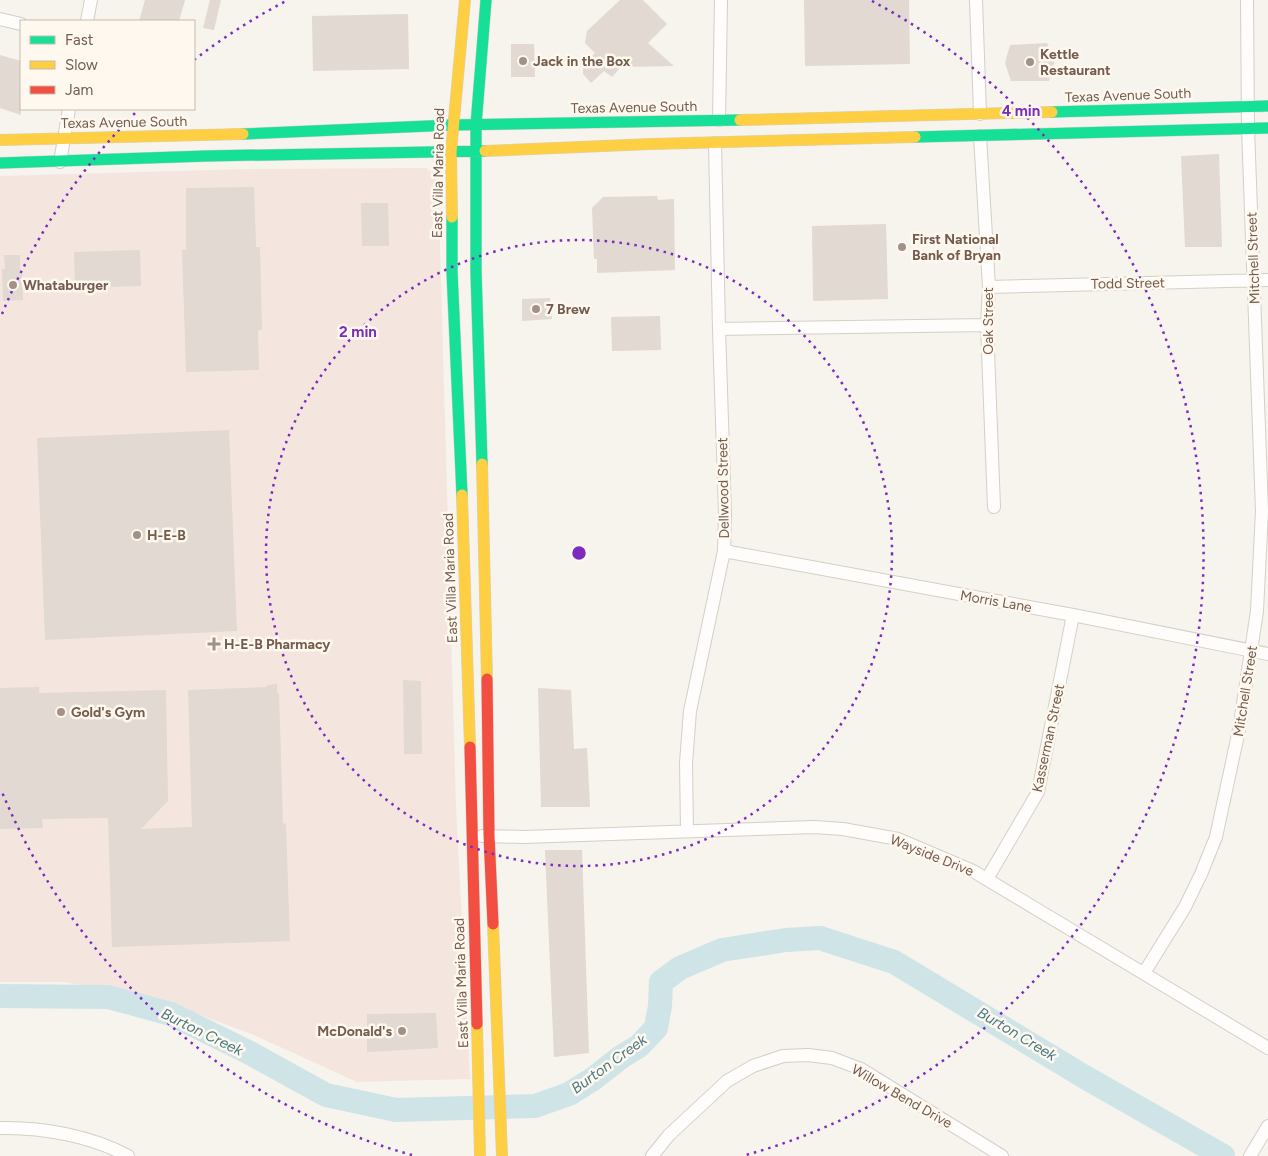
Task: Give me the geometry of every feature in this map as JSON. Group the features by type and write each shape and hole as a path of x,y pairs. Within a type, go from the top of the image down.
{"main road":[{"name":"East Villa Maria Road","path":"465,0 452,125 452,272 463,512 480,1156"},
{"path":"486,0 475,150 476,272 485,571 489,836 502,1156"},
{"name":"Texas Avenue South","path":"0,140 200,136 452,125 1268,106"},
{"path":"0,163 1268,128"}],"street":[{"path":"87,20 91,0"},
{"path":"719,120 721,0"},
{"path":"976,0 980,114"},
{"name":"Mitchell Street","path":"1144,973 1185,906 1216,837 1239,730 1257,612 1262,511 1247,107 1246,0"},
{"path":"0,19 20,24"},
{"path":"60,162 70,110"},
{"name":"Oak Street","path":"980,136 989,287 987,325 994,507"},
{"name":"Dellwood Street","path":"687,830 686,763 690,711 724,551 725,513 715,142"},
{"name":"Todd Street","path":"989,287 1268,280"},
{"path":"719,329 987,325"},
{"name":"Morris Lane","path":"724,551 1073,615 1268,654"},
{"name":"Kasserman Street","path":"987,879 1038,792 1073,615"},
{"name":"Wayside Drive","path":"472,837 524,837 814,827 843,829 898,839 949,860 987,879 1268,1048"},
{"name":"Willow Bend Drive","path":"652,1156 669,1135 727,1080 752,1066 776,1058 808,1055 832,1058 861,1069 1002,1156"},
{"path":"1250,1156 1268,1126"},
{"path":"0,1128 53,1132 95,1142 128,1156"}],"shaded area":[{"path":"426,168 438,178 456,806 470,1079 357,1082 254,1035 154,998 63,982 0,982 0,176 248,169"}],"building":[{"path":"145,0 185,0 179,20 139,20"},
{"path":"210,0 221,0 214,30 203,28"},
{"path":"620,0 643,0 667,24 648,43 674,66 621,67 612,77 604,71 591,83 583,74 583,65 595,53 585,43 587,31"},
{"path":"804,0 909,0 910,64 805,66"},
{"path":"408,14 409,69 313,71 312,16"},
{"name":"Kettle Restaurant","path":"1047,43 1055,60 1049,81 1011,81 1005,63 1010,45"},
{"name":"Jack in the Box","path":"511,44 534,44 535,77 511,77"},
{"path":"0,55 20,61 21,115 0,108"},
{"path":"1219,154 1222,247 1185,247 1181,156"},
{"path":"254,187 256,247 260,247 262,329 258,331 259,370 186,372 182,250 186,250 186,188"},
{"path":"657,196 658,200 674,199 675,270 597,273 597,259 594,259 592,208 603,197"},
{"path":"361,203 388,203 389,246 362,246"},
{"path":"886,224 888,299 813,301 812,226"},
{"path":"140,250 141,286 75,288 74,252"},
{"name":"Whataburger","path":"4,255 20,255 23,300 3,301 2,269 5,269"},
{"name":"7 Brew","path":"550,298 552,319 522,321 522,299"},
{"path":"660,316 661,350 612,351 611,317"},
{"name":"H-E-B","path":"229,430 237,631 45,640 37,438"},
{"path":"403,680 421,681 422,754 404,754"},
{"path":"277,684 277,693 279,693 283,824 286,823 290,941 112,947 108,818 42,819 43,828 0,829 0,688 39,687 39,693 166,690 168,801 141,829 192,827 188,690 267,687 267,685"},
{"path":"538,688 571,690 574,749 587,748 590,807 541,807"},
{"path":"545,850 582,850 589,1053 554,1057"},
{"name":"McDonald's","path":"436,1013 438,1048 367,1052 367,1014"}],"waterway":[{"name":"Burton Creek","path":"0,996 108,997 171,1014 248,1052 326,1095 396,1110 535,1106 569,1094 639,1046 656,1028 660,1006 661,982 680,968 722,950 786,940 820,938 894,962 1083,1076 1223,1156"}],"traffic: fast":[{"path":"482,464 476,272 476,125 486,0"},
{"path":"1052,112 1268,106"},
{"path":"243,134 452,125 740,120"},
{"path":"915,137 1268,128"},
{"path":"0,163 206,156 485,151"},
{"path":"452,217 452,272 462,495"}],"traffic: slow":[{"path":"452,217 451,152 465,0"},
{"path":"740,120 1052,112"},
{"path":"0,140 243,134"},
{"path":"485,151 651,144 915,137"},
{"path":"482,464 487,679"},
{"path":"462,495 470,747"},
{"path":"493,924 502,1156"},
{"path":"477,1024 480,1156"}],"traffic: jam":[{"path":"487,679 489,835 493,924"},
{"path":"470,747 477,1024"}],"place":[{"name":"Jack in the Box","path":"523,61"},
{"name":"Kettle Restaurant","path":"1030,62"},
{"name":"First National Bank of Bryan","path":"902,247"},
{"name":"Whataburger","path":"13,285"},
{"name":"7 Brew","path":"536,309"},
{"name":"H-E-B","path":"137,535"},
{"name":"H-E-B Pharmacy","path":"214,644"},
{"name":"Gold's Gym","path":"61,712"},
{"name":"McDonald's","path":"402,1031"}]}
